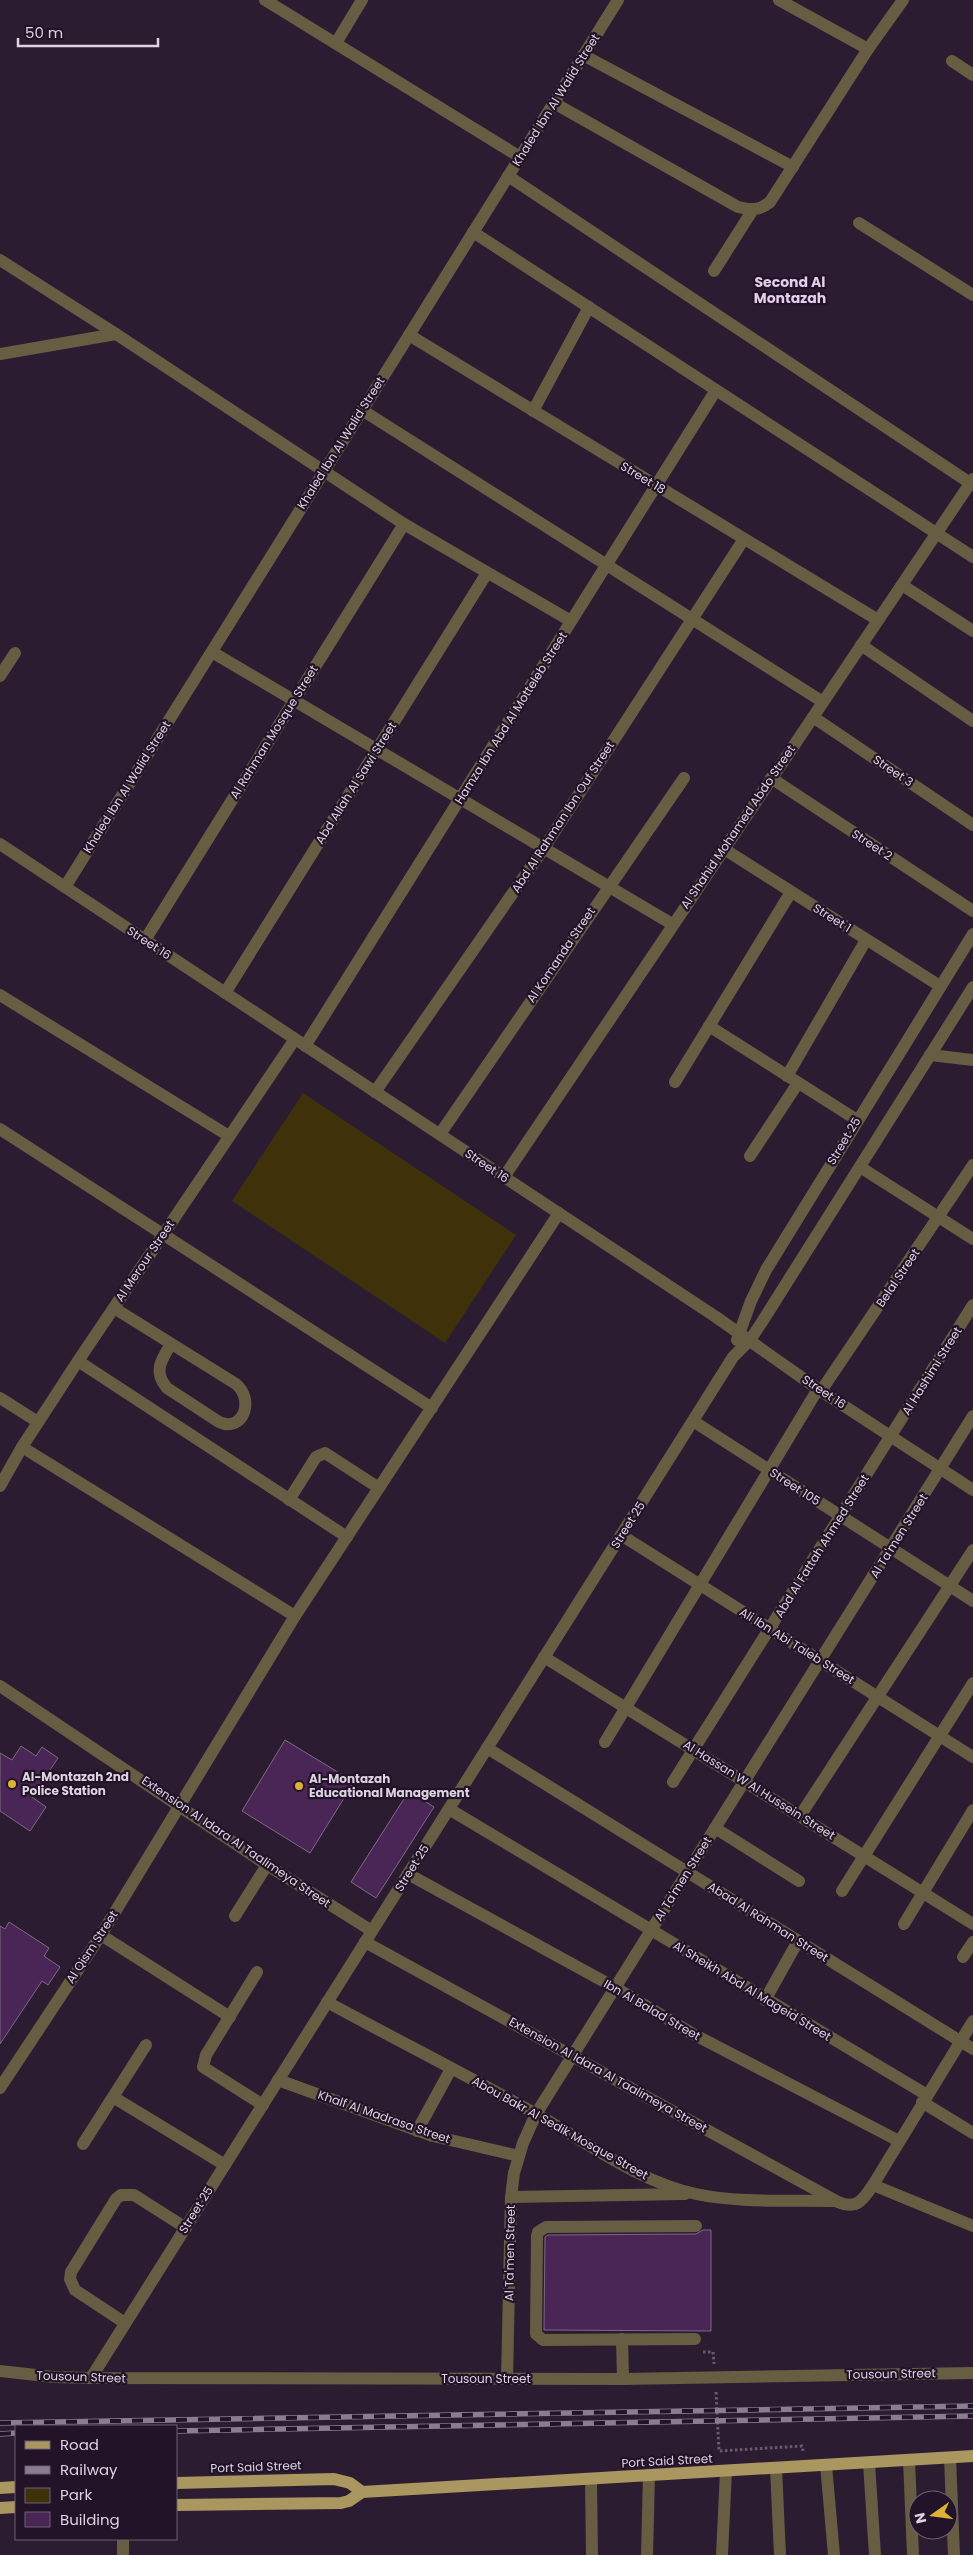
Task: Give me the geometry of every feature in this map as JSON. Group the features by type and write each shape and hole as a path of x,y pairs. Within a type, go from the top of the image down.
{"main road":[{"name":"Port Said Street","path":"178,2506 342,2503 349,2501 362,2492 973,2456"},
{"name":"Port Said Street","path":"178,2483 334,2479 350,2483 362,2492"},
{"path":"0,2488 15,2488"},
{"path":"0,2508 15,2507"}],"street":[{"path":"265,0 520,157"},
{"path":"336,43 362,0"},
{"name":"Khaled Ibn Al Walid Street","path":"65,887 618,0"},
{"path":"779,0 868,49"},
{"path":"554,103 738,207 752,210 764,208 793,167 868,49 903,0"},
{"path":"583,55 793,167"},
{"path":"952,61 973,75"},
{"path":"508,176 971,481"},
{"path":"714,271 752,210"},
{"path":"858,224 973,295"},
{"path":"473,232 973,557"},
{"path":"0,260 116,334 404,524 571,621"},
{"path":"534,411 589,307"},
{"path":"0,354 116,334"},
{"name":"Street 18","path":"409,335 878,620"},
{"name":"Hamza Ibn Abd Al Motteleb Street","path":"300,1042 460,799 716,390"},
{"path":"362,410 823,702"},
{"name":"Al Shahid Mohamed Abdo Street","path":"504,1177 971,481"},
{"name":"Al Rahman Mosque Street","path":"144,940 404,524"},
{"name":"Abd Al Rahman Ibn Ouf Street","path":"375,1092 544,848 691,618 744,539"},
{"name":"Abd Allah Al Sawi Street","path":"225,993 487,573"},
{"path":"902,585 973,632"},
{"path":"861,645 973,722"},
{"path":"212,652 672,924"},
{"path":"0,676 15,653"},
{"name":"Street 3","path":"813,717 973,825"},
{"name":"Al Komanda Street","path":"440,1134 608,886 684,778"},
{"name":"Street 2","path":"772,778 973,911"},
{"name":"Street 16","path":"0,844 559,1213 750,1340 820,1390 973,1490"},
{"name":"Street 1","path":"724,849 940,986"},
{"path":"676,1082 791,892"},
{"name":"Street 25","path":"733,1357 738,1332 766,1270 973,934"},
{"path":"750,1156 866,940"},
{"name":"Street 25","path":"90,2378 733,1357 750,1340 973,987"},
{"path":"0,995 229,1136"},
{"path":"709,1026 857,1120"},
{"name":"Al Merour Street","path":"0,1486 38,1422 229,1136 300,1042"},
{"path":"930,1055 973,1060"},
{"path":"0,1129 432,1408"},
{"name":"Belal Street","path":"605,1742 769,1470 820,1390 973,1165"},
{"path":"860,1167 973,1238"},
{"name":"Al Qism Street","path":"0,2088 101,1935 295,1616 559,1213"},
{"name":"Al Hashimi Street","path":"892,1437 973,1305"},
{"path":"114,1308 244,1390 246,1404 239,1420 233,1424 226,1425 219,1422 167,1388 161,1381 158,1372 160,1362 171,1344"},
{"path":"78,1361 347,1538"},
{"path":"0,1398 38,1422"},
{"name":"Al Ta'men Street","path":"507,2379 511,2197 519,2156 536,2114 973,1416"},
{"name":"Street 105","path":"693,1421 973,1601"},
{"name":"Abd Al Fattah Ahmed Street","path":"673,1782 892,1437"},
{"path":"22,1447 295,1616"},
{"path":"289,1500 316,1457 325,1453 379,1488"},
{"name":"Ali Ibn Abi Taleb Street","path":"621,1535 973,1756"},
{"path":"800,1816 973,1550"},
{"name":"Al Hassan W Al Hussein Street","path":"544,1657 973,1924"},
{"path":"842,1891 973,1682"},
{"name":"Extension Al Idara Al Taalimeya Street","path":"0,1686 181,1805 368,1937 572,2056 838,2202 852,2206 858,2205 873,2185"},
{"name":"Abad Al Rahman Street","path":"487,1748 973,2049"},
{"name":"Al Sheikh Abd Al Mageid Street","path":"449,1809 925,2098 973,2133"},
{"path":"904,1924 973,1810"},
{"path":"715,1828 799,1880"},
{"path":"235,1916 267,1865"},
{"name":"Ibn Al Balad Street","path":"408,1874 614,1987 693,2034 899,2141"},
{"path":"101,1935 230,2017"},
{"path":"765,2000 798,1941"},
{"path":"963,1956 973,1942"},
{"path":"257,1972 206,2055 203,2067 263,2105"},
{"name":"Abou Bakr Al Sedik Mosque Street","path":"327,2002 536,2114 633,2170 695,2194 717,2197 838,2202"},
{"path":"973,2021 873,2185 973,2226"},
{"path":"84,2144 146,2045"},
{"path":"417,2131 451,2069"},
{"name":"Khalf Al Madrasa Street","path":"278,2080 417,2131 519,2156"},
{"path":"113,2097 225,2165"},
{"path":"125,2323 75,2290 70,2279 71,2272 116,2199 121,2194 134,2195 186,2228"},
{"path":"511,2197 695,2194"},
{"path":"695,2339 543,2340 538,2338 536,2334 538,2232 546,2228 696,2226"},
{"path":"622,2339 623,2378"},
{"name":"Tousoun Street","path":"0,2371 54,2377 90,2378 507,2379 973,2373"},
{"path":"950,2458 954,2555"},
{"path":"908,2460 913,2555"},
{"path":"869,2463 875,2555"},
{"path":"826,2465 834,2555"},
{"path":"776,2468 780,2555"},
{"path":"722,2555 726,2471"},
{"path":"647,2555 649,2475"},
{"path":"591,2479 592,2555"},
{"path":"123,2540 123,2555"}],"path":[{"path":"713,2352 714,2372"},
{"path":"715,2382 720,2451 802,2446"}],"green space":[{"path":"303,1093 516,1235 445,1343 232,1201"}],"building":[{"path":"285,1740 354,1782 310,1853 242,1811"},
{"path":"21,1746 36,1756 42,1747 58,1758 32,1797 46,1807 30,1831 0,1811 0,1753 12,1760"},
{"path":"409,1791 434,1807 376,1898 351,1882"},
{"path":"9,1922 49,1948 44,1956 60,1967 48,1985 42,1981 0,2044 0,1926 5,1929"},
{"path":"703,2230 711,2230 711,2331 544,2330 545,2237 548,2235 696,2234"}],"railway":[{"path":"0,2423 973,2406"},
{"path":"178,2431 973,2416"},
{"path":"0,2434 15,2433"}],"place":[{"name":"Al-Montazah 2nd Police Station","path":"12,1784"},
{"name":"Al-Montazah Educational Management","path":"299,1786"}],"district":[{"name":"Second Al Montazah","path":"790,290"}]}
